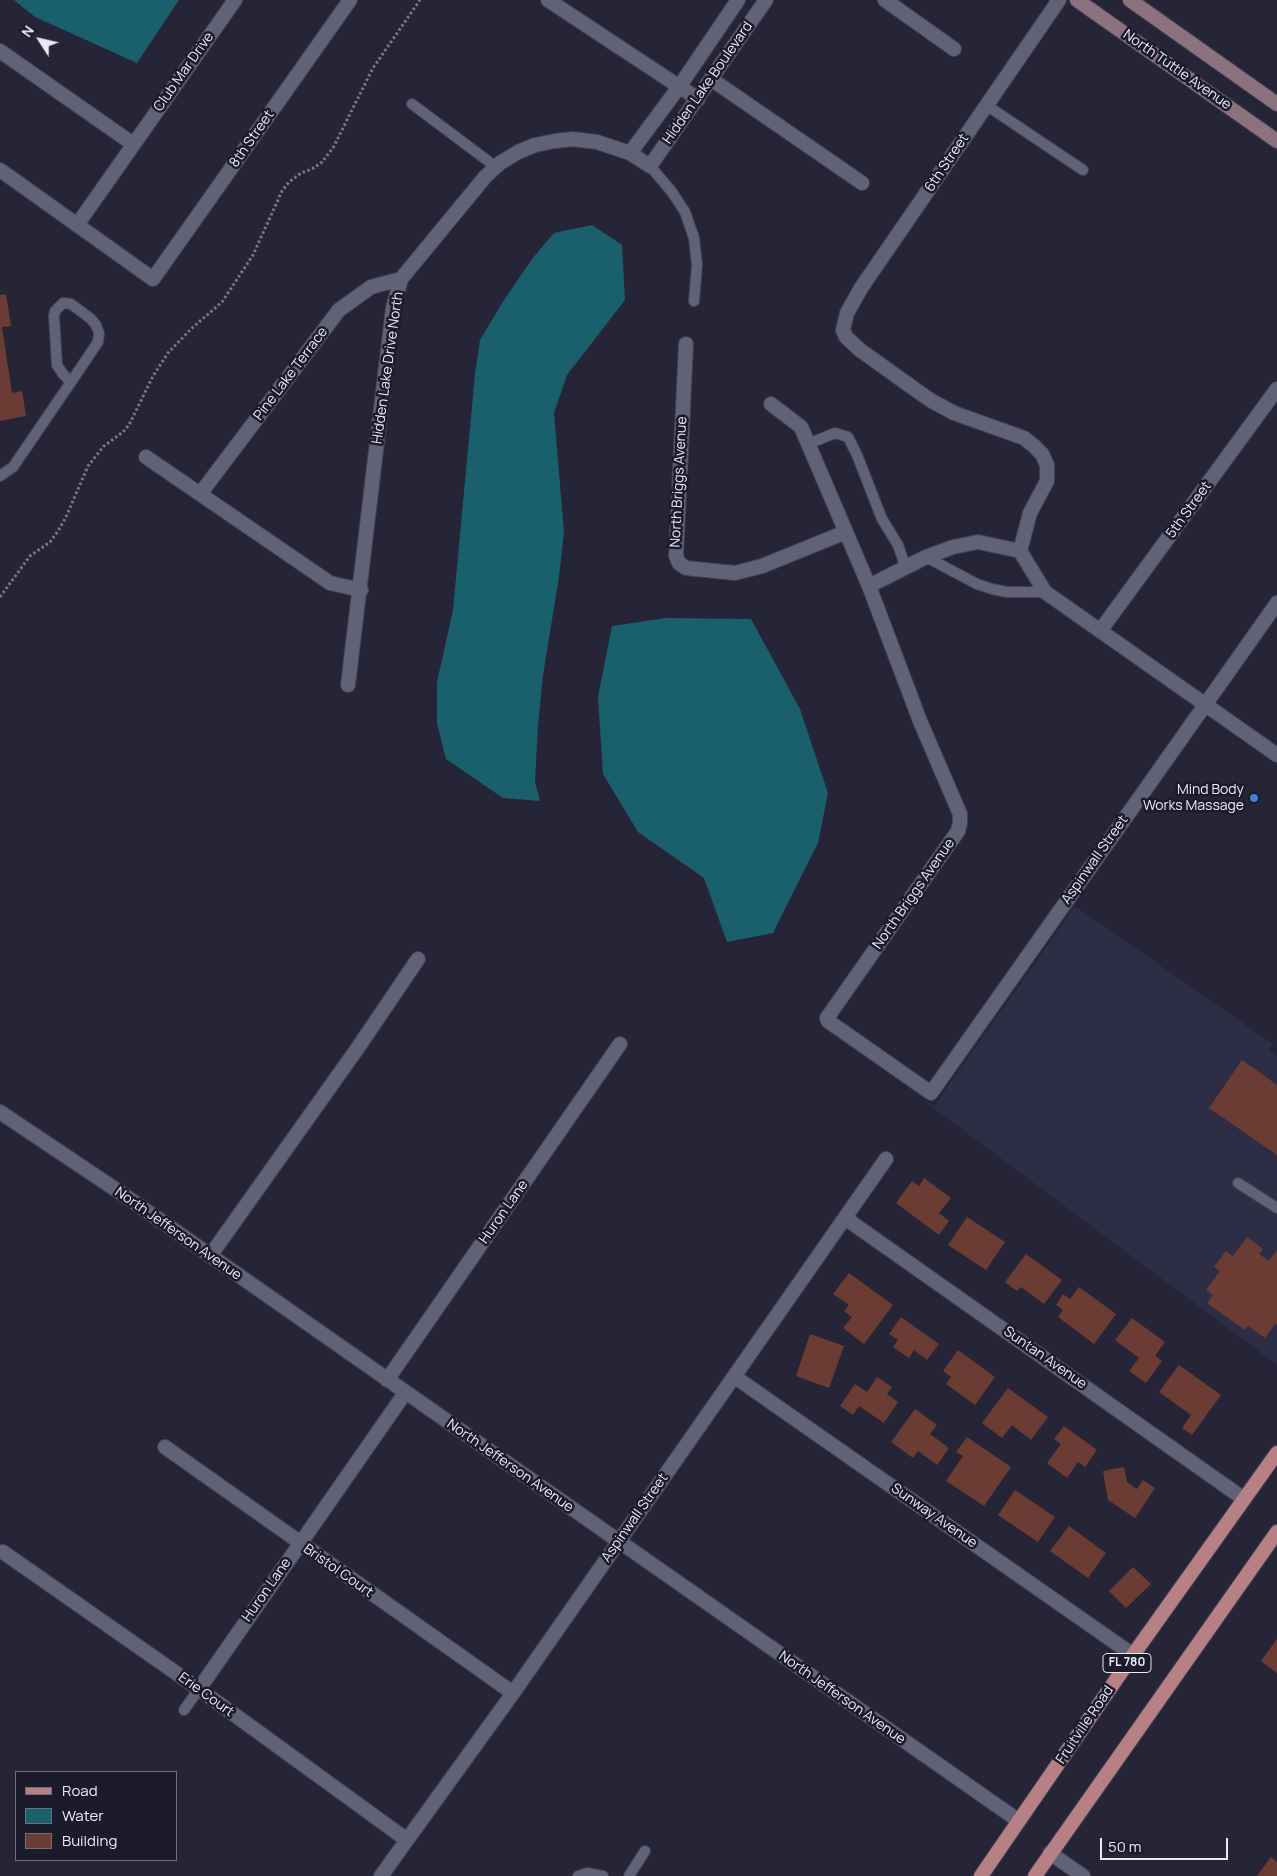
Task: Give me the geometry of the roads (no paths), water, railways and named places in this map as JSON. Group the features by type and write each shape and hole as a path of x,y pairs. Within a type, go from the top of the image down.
{"main road":[{"name":"North Tuttle Avenue","path":"1077,0 1277,141"},
{"path":"1130,0 1277,104"},
{"name":"Fruitville Road","path":"980,1876 1277,1453"},
{"path":"1034,1876 1277,1532"}],"street":[{"name":"Club Mar Drive","path":"77,225 235,0"},
{"name":"8th Street","path":"77,225 153,278 350,0"},
{"path":"548,0 698,99"},
{"path":"630,153 679,87 738,0"},
{"name":"Hidden Lake Boulevard","path":"650,166 766,0"},
{"path":"885,0 954,49"},
{"name":"6th Street","path":"1020,551 1030,513 1047,481 1047,465 1042,454 1024,438 954,413 930,400 860,350 846,337 842,330 847,313 857,295 1059,0"},
{"path":"0,51 133,144"},
{"path":"711,78 862,183"},
{"name":"Hidden Lake Drive North","path":"348,685 361,590 393,308 401,278 485,176 518,152 535,145 573,139 597,142 630,153 650,166"},
{"path":"0,170 77,225"},
{"name":"Pine Lake Terrace","path":"200,494 339,310 371,287 401,278"},
{"name":"North Briggs Avenue","path":"686,344 676,556 679,563 686,568 735,573 762,566 846,532"},
{"name":"5th Street","path":"1100,630 1277,389"},
{"name":"North Briggs Avenue","path":"771,404 801,427 870,586 920,722 960,814 958,831 827,1020 931,1093"},
{"path":"146,457 330,583 361,590"},
{"path":"870,586 926,557 953,546 978,542 1020,551 1045,592 1277,755"},
{"name":"Aspinwall Street","path":"931,1093 1277,603"},
{"path":"210,1256 357,1049 418,959"},
{"name":"Huron Lane","path":"387,1380 620,1044"},
{"name":"North Jefferson Avenue","path":"0,1112 121,1193 1019,1821"},
{"name":"Aspinwall Street","path":"381,1876 513,1694 886,1159"},
{"name":"Suntan Avenue","path":"845,1218 1244,1499"},
{"name":"Sunway Avenue","path":"735,1377 1133,1656"},
{"name":"Huron Lane","path":"199,1689 405,1393"},
{"name":"Bristol Court","path":"165,1447 513,1694"},
{"name":"Erie Court","path":"3,1552 199,1689 406,1840"},
{"path":"1050,1853 1083,1876"}],"lane":[{"path":"412,104 496,167"},
{"path":"986,105 1083,170"},
{"path":"650,166 672,192 684,212 694,238 697,265 694,301"},
{"path":"0,476 13,467 71,382 98,342 99,333 96,325 90,318 71,304 63,304 55,311 54,316 57,365 71,382"},
{"path":"808,444 835,433 848,437 858,455 882,519 898,545 906,568"},
{"path":"926,557 977,584 1007,592 1045,592"},
{"path":"1238,1183 1277,1208"},
{"path":"184,1710 199,1689"},
{"path":"629,1876 645,1850"},
{"path":"578,1876 587,1873 603,1876"}],"water":[{"path":"14,0 179,0 137,63 35,17"},
{"path":"592,225 622,245 625,300 567,375 554,413 564,532 559,577 543,675 538,725 535,782 540,801 503,798 446,759 437,723 437,682 453,610 475,374 480,340 532,259 554,233"},
{"path":"666,618 751,619 800,709 828,793 818,843 773,933 727,942 704,878 638,832 603,774 598,697 612,626"}],"place":[{"name":"Mind Body Works Massage","path":"1254,798"}]}
